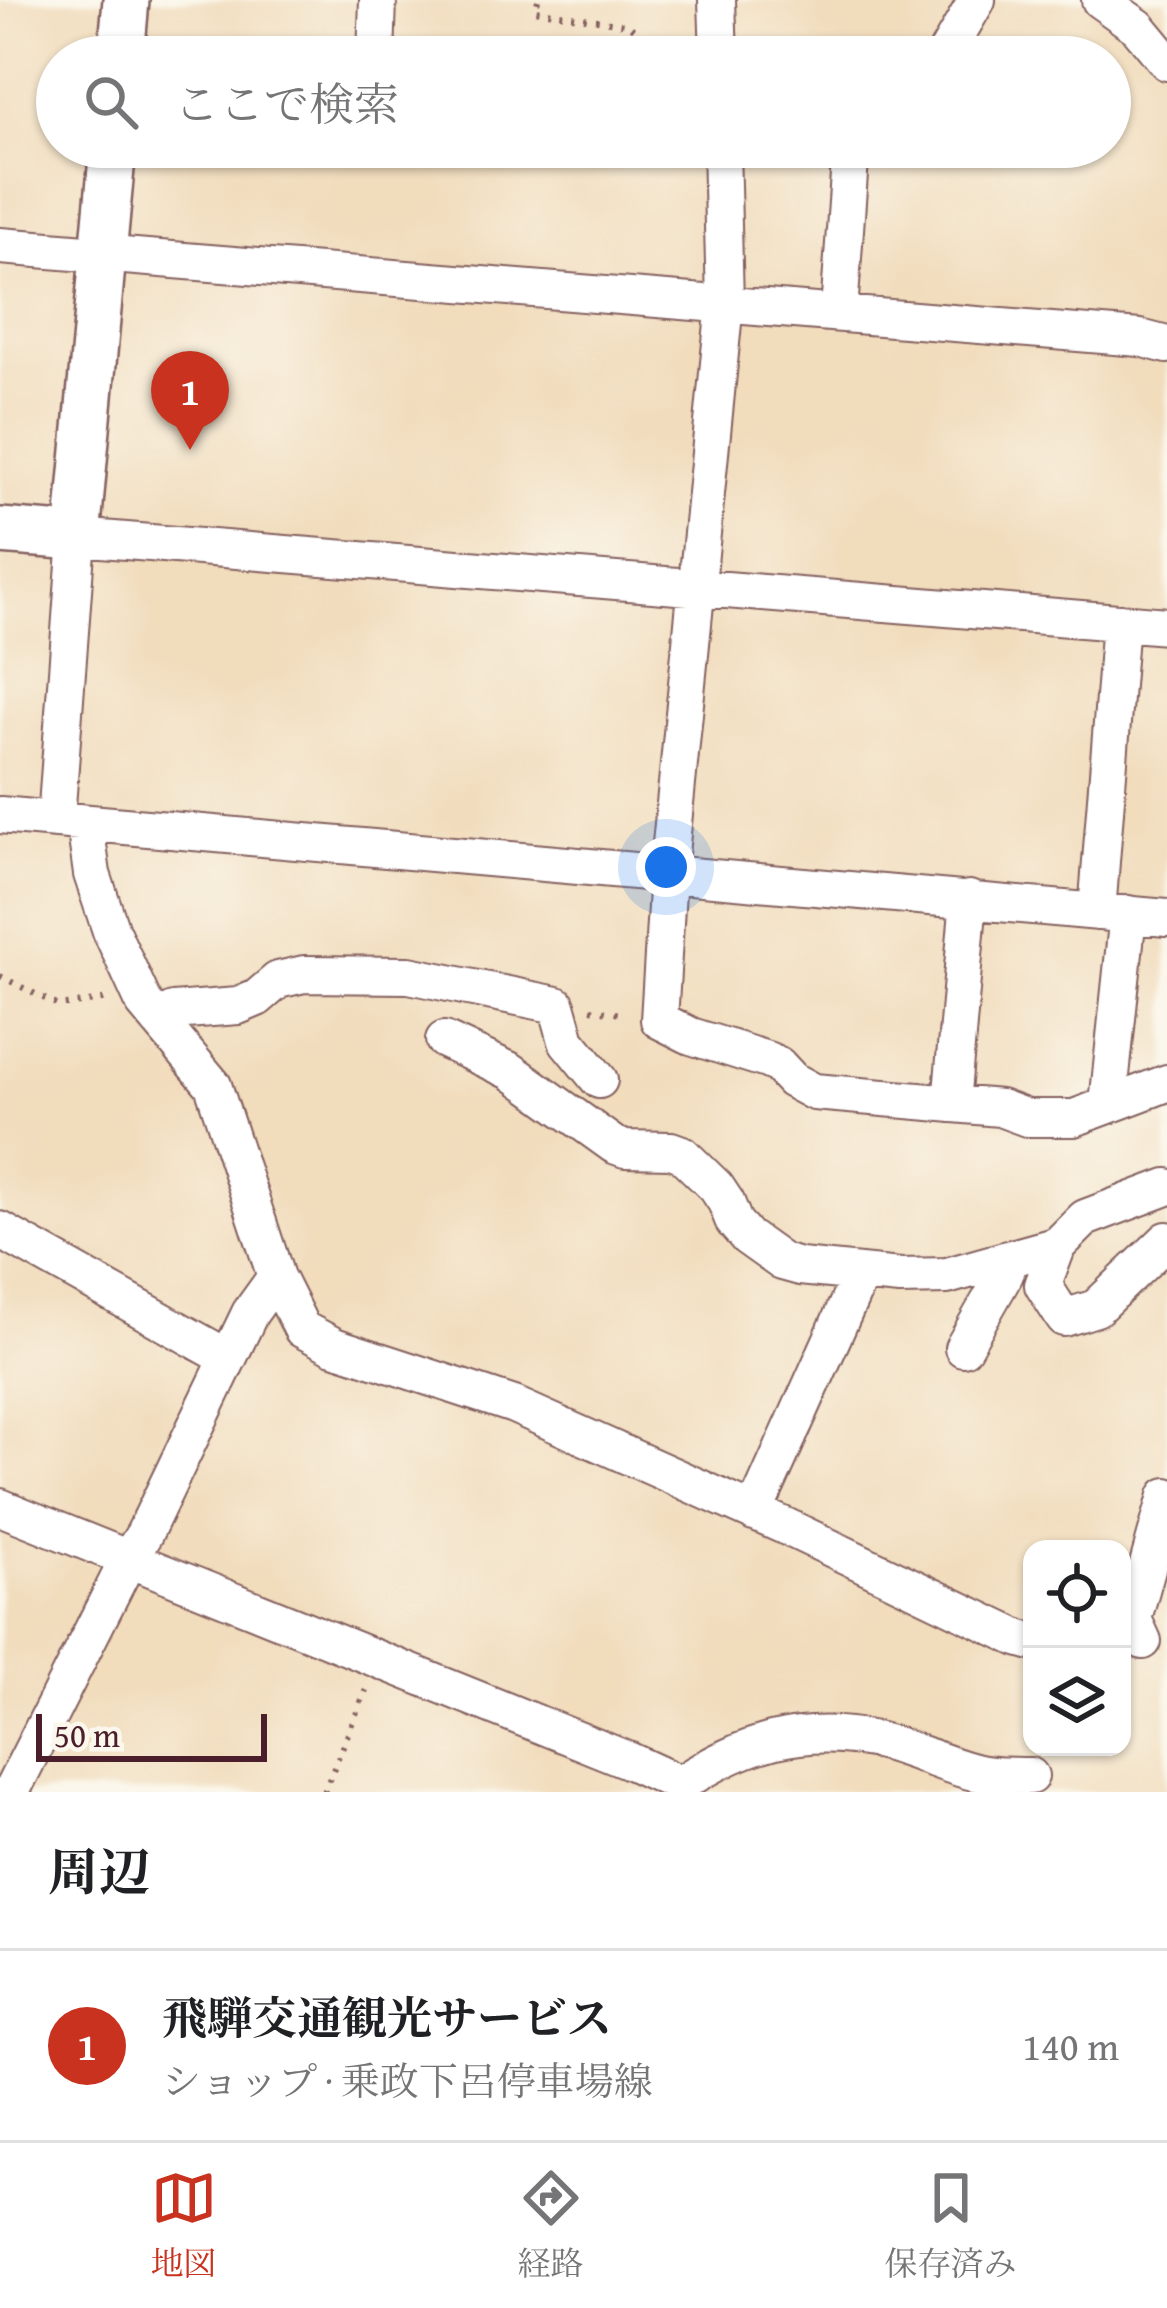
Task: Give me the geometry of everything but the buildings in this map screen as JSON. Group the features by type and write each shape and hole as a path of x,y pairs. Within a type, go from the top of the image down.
{"main road":[{"path":"123,36 126,0"},
{"path":"0,531 77,537 110,168"}],"street":[{"path":"377,36 378,0"},
{"path":"717,0 718,36"},
{"path":"956,36 977,0"},
{"path":"1100,0 1138,27 1167,62"},
{"path":"722,168 725,303 668,874 659,1020 691,1036 778,1065 792,1080 814,1092 1000,1108 1027,1118 1074,1118 1167,1083"},
{"path":"839,312 849,168"},
{"path":"0,246 839,312 1140,338 1167,345"},
{"path":"1023,1639 514,1405 334,1346 302,1329 276,1276 214,1084 144,1003 70,822 77,537 1167,626"},
{"path":"1108,1104 1120,622"},
{"path":"0,815 1167,918"},
{"path":"951,1104 970,899"},
{"path":"159,1021 172,1011 238,1006 257,998 278,980 304,974 409,975 557,1005 567,1041 599,1080"},
{"path":"443,1040 511,1071 614,1145 682,1154 716,1187 747,1237 782,1262 861,1274 947,1276 1058,1245"},
{"path":"1167,1187 1085,1218 1058,1245 1043,1285 1064,1318 1096,1308 1167,1240"},
{"path":"0,1230 227,1358"},
{"path":"963,1348 1005,1274 1004,1260"},
{"path":"754,1513 861,1274"},
{"path":"8,1789 144,1534 250,1313 276,1276"},
{"path":"1144,1642 1133,1618 1167,1496"},
{"path":"0,1508 680,1784 752,1745 830,1733 879,1740 978,1774 1036,1772"}],"path":[{"path":"538,0 535,10 628,25 637,36"},
{"path":"0,976 59,1006 138,989"},
{"path":"557,1005 659,1020"},
{"path":"324,1792 379,1660"}],"place":[{"name":"飛騨交通観光サービス","path":"190,450"}]}
